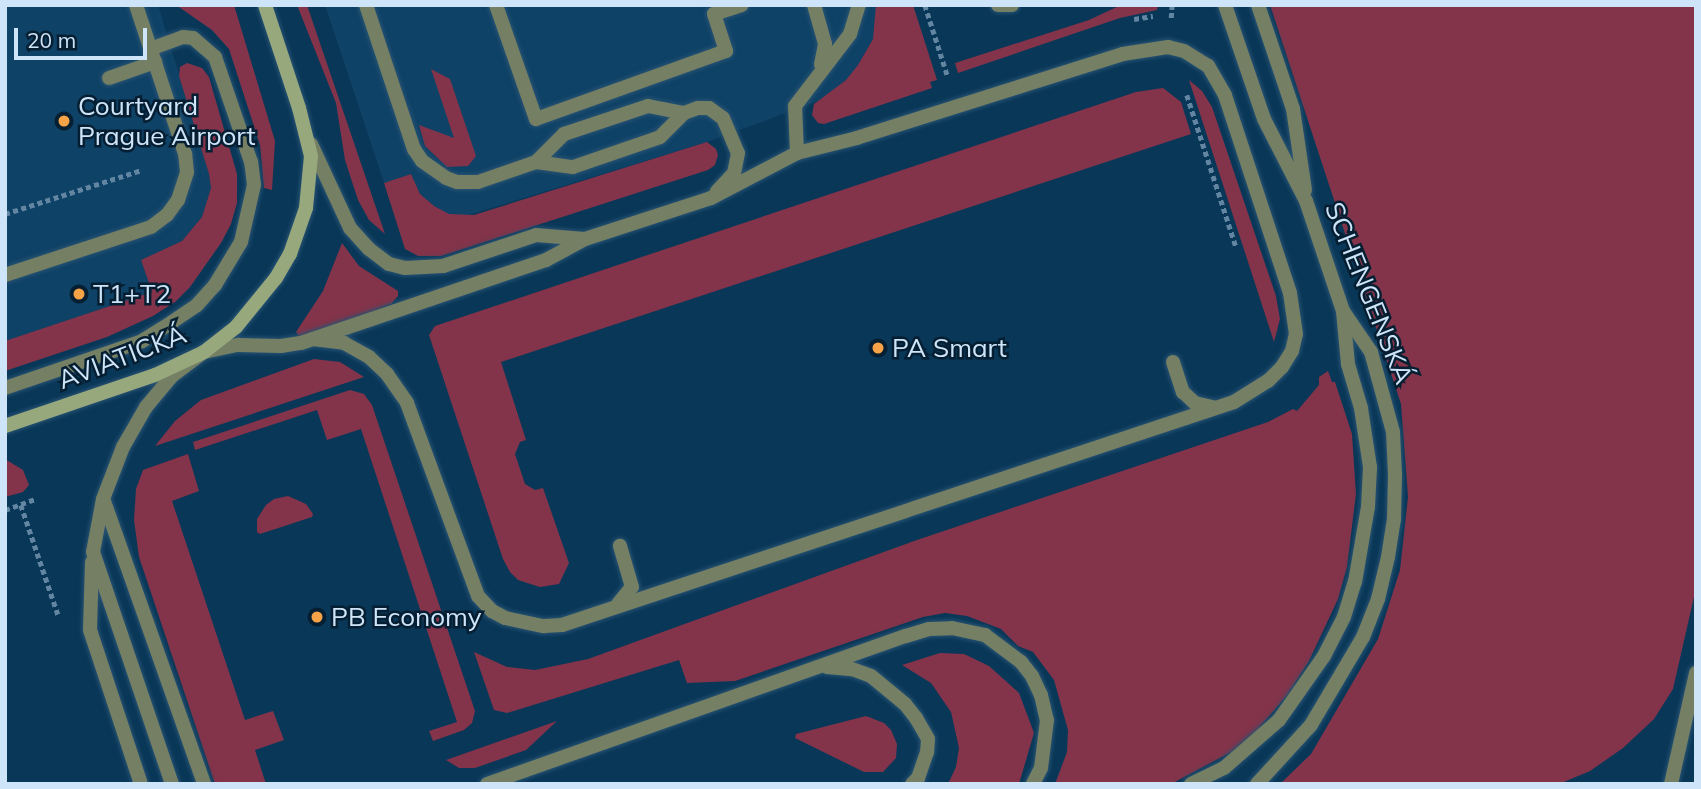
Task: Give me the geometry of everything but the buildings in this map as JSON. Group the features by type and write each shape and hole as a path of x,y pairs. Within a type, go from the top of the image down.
{"main road":[{"name":"AVIATICKÁ","path":"5,426 155,375 204,352 236,327 260,300 290,254 310,187 307,136 265,5"}],"street":[{"path":"5,275 151,227 167,215 178,200 187,172 185,154 136,5"},
{"path":"366,5 414,149 422,161 446,178 469,183 536,162 573,167 660,137 684,113 698,108 716,111 728,126 738,153 734,173 711,198"},
{"path":"496,5 536,119 726,51 714,15 741,5"},
{"path":"814,5 825,44 824,59 815,79"},
{"path":"797,153 795,106 850,34 859,5"},
{"path":"998,5 1012,5"},
{"name":"SCHENGENSKÁ","path":"1225,5 1264,119 1306,201 1343,311 1371,352 1393,432 1394,519 1378,599 1363,637 1311,725 1257,784"},
{"path":"1258,5 1293,109 1306,201"},
{"path":"5,388 142,341 172,323 197,305 215,285 241,242 254,185 251,162 215,57 193,38 183,37 109,78"},
{"path":"141,784 90,629 93,552 103,499 123,447 146,407 184,364 204,352 238,345 292,345 546,260 585,239 711,198 797,153 1124,54 1168,47 1196,57 1216,74 1296,316 1294,343 1282,367 1251,393 1218,407 562,625 544,626 522,623 492,611 478,596 407,403 387,374 358,351 330,339 313,338"},
{"path":"536,162 564,134 648,106 684,113"},
{"path":"307,136 346,221 369,249 389,264 428,269 536,235 585,239"},
{"path":"1191,784 1224,768 1279,719 1324,656 1352,594 1363,544 1370,467 1361,408 1348,364 1343,311"},
{"path":"1173,362 1183,393 1188,398 1202,406 1218,407"},
{"path":"103,499 204,784"},
{"path":"611,609 625,599 632,587 620,546"},
{"path":"93,552 172,784"},
{"path":"487,784 929,629 967,629 985,635 1021,663 1041,695 1047,720 1041,768 1033,784"},
{"path":"818,667 852,669 872,676 905,704 928,739 928,752 918,778 912,784"},
{"path":"1671,784 1696,673"}],"path":[{"path":"925,5 949,80 962,76"},
{"path":"1122,22 1157,15 1171,18 1172,5"},
{"path":"1185,91 1236,247"},
{"path":"5,214 141,170"},
{"path":"5,510 36,499"}],"shaded area":[{"path":"5,5 158,5 211,188 202,217 182,241 141,260 152,292 5,341"},
{"path":"176,5 234,5 275,141 272,190 264,188 260,145 229,49 212,30"},
{"path":"297,5 307,5 385,234 369,220 358,200 345,160 336,103"},
{"path":"325,5 876,5 876,23 873,39 858,65 846,80 818,101 707,142 465,216 449,214 433,206 420,194 411,174 384,183"},
{"path":"876,5 913,5 937,80 930,82 932,88 824,124 818,123 812,115 814,104 846,80 873,39"},
{"path":"1121,5 1158,5 1157,10 1120,18 958,73 955,63 1089,20"},
{"path":"1270,5 1696,5 1696,588 1673,689 1654,719 1623,748 1590,771 1559,784 1280,784 1311,754 1378,639 1400,570 1408,497 1401,404"},
{"path":"187,63 202,68 209,77 237,174 237,203 231,224 221,243 190,287 175,302 153,316 107,337 5,371 5,341 152,292 141,260 182,241 202,217 211,188 179,76 180,67"},
{"path":"431,69 450,79 476,156 468,166 447,167 425,146 419,125 454,138"},
{"path":"1189,80 1202,91 1212,107 1276,296 1280,319 1274,342"},
{"path":"1163,88 1181,102 1191,134 501,362 526,440 520,442 515,454 525,484 535,490 543,488 569,563 559,584 540,587 518,580 510,572 503,559 429,335 435,326 1136,92"},
{"path":"707,142 716,149 718,155 715,165 708,170 441,256 418,256 405,249 384,183 411,174 420,194 434,206 449,214 474,215"},
{"path":"342,243 359,266 398,291 398,296 391,304 301,339 296,332 323,291"},
{"path":"314,359 340,362 364,377 155,446 175,421 201,400"},
{"path":"1328,371 1332,382 1335,382 1352,434 1356,494 1347,567 1338,599 1309,661 1288,694 1257,730 1231,752 1171,784 1055,784 1067,752 1068,730 1054,680 1033,652 1018,646 1001,629 967,616 945,613 923,617 735,681 687,683 679,660 507,713 494,710 474,652 507,667 535,670 588,659 917,540 1268,422 1293,409 1297,411 1319,385 1319,377"},
{"path":"350,390 364,394 372,405 475,711 472,723 464,730 433,741 429,731 457,722 361,429 327,440 317,410 195,450 193,442"},
{"path":"188,454 199,491 172,501 245,720 273,711 284,740 255,750 266,784 215,784 139,557 134,520 136,489 143,470"},
{"path":"5,459 23,470 29,485 23,492 5,497"},
{"path":"288,496 306,504 313,514 312,517 260,534 257,532 257,519 266,505 274,499"},
{"path":"940,653 964,654 989,666 1019,693 1034,733 1019,784 948,784 956,767 959,748 951,712 931,683 902,665"},
{"path":"866,716 884,723 891,730 897,744 896,758 883,772 864,772 795,738 796,734"},
{"path":"557,721 526,750 475,768 459,768 446,760"}],"place":[{"name":"Courtyard Prague Airport","path":"64,121"},
{"name":"T1+T2","path":"79,294"},
{"name":"PA Smart","path":"878,348"},
{"name":"PB Economy","path":"317,617"}]}
